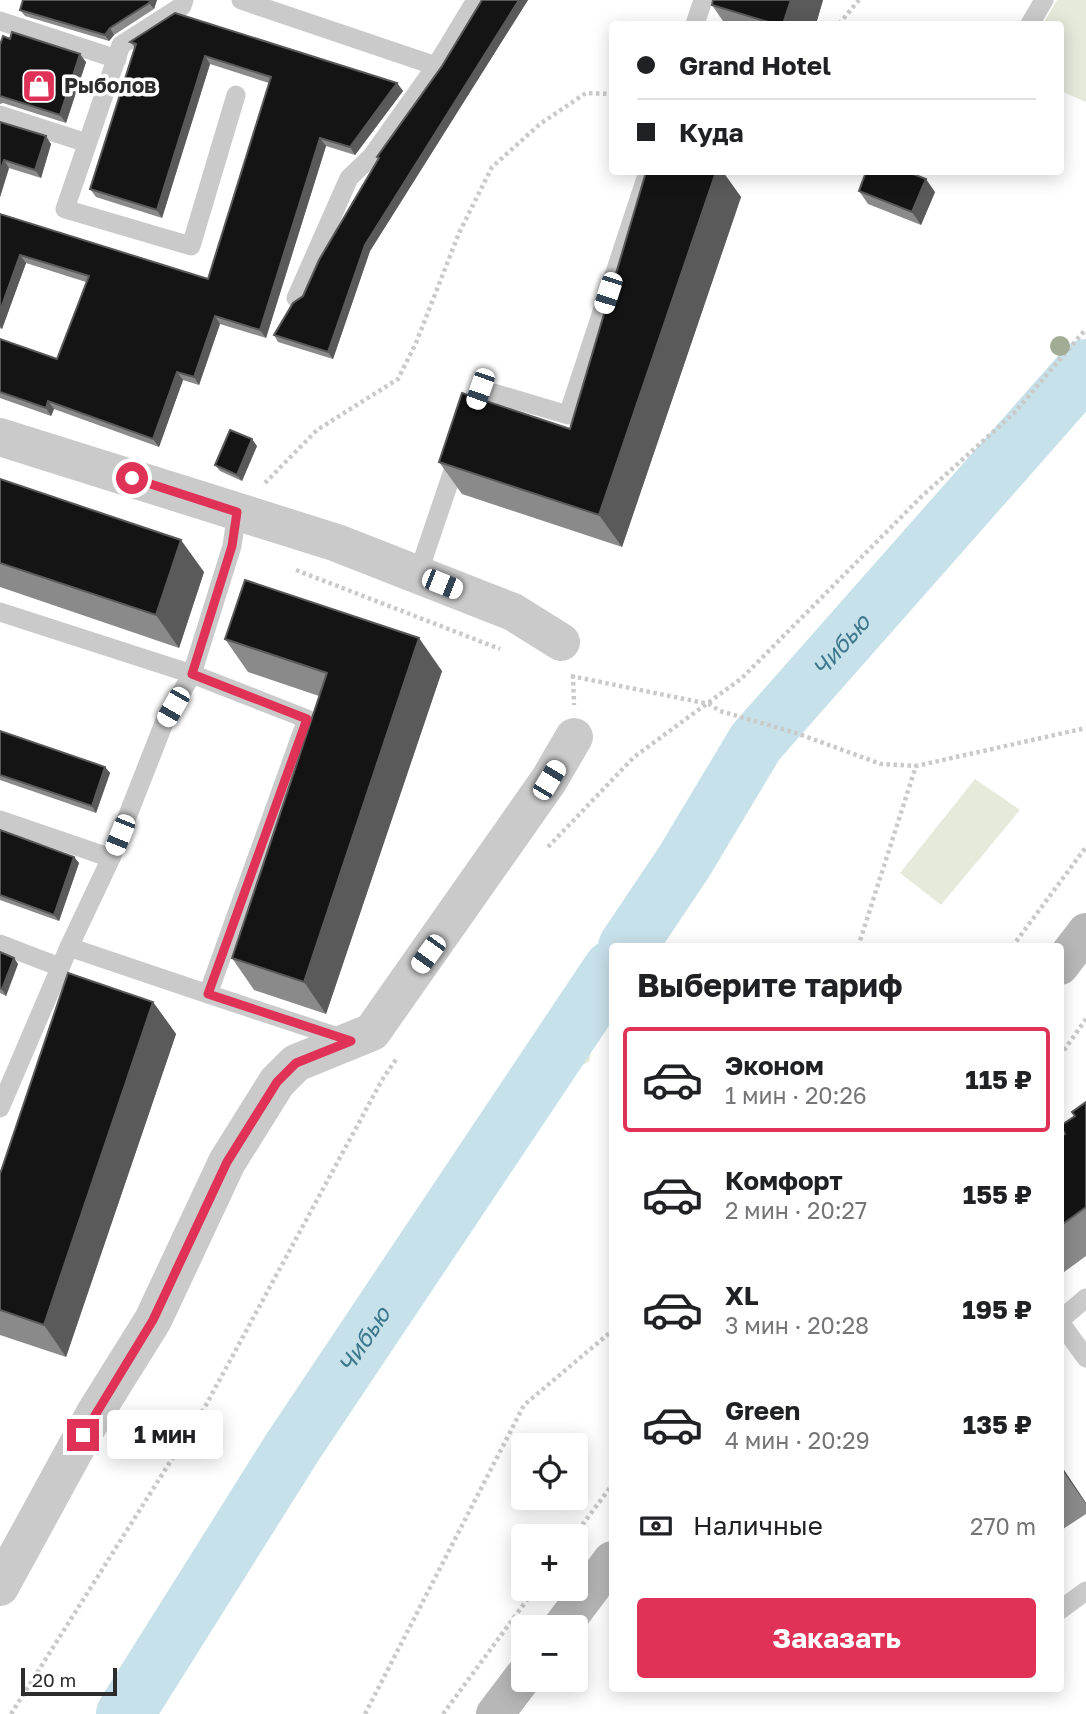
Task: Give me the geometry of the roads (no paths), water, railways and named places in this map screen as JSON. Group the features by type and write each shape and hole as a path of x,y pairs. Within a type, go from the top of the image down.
{"main road":[{"path":"1064,961 1086,932"},
{"path":"571,1615 609,1564"},
{"path":"495,1714 512,1692"}],"street":[{"path":"0,437 338,543 513,612 565,664"},
{"path":"0,1587 95,1413 153,1320 227,1162 277,1082 296,1063 372,1032 549,780 574,737"}],"lane":[{"path":"184,0 182,6 121,45 65,209 191,246 236,95"},
{"path":"241,0 436,66"},
{"path":"296,298 349,178 372,156 436,66 476,0"},
{"path":"696,21 703,0"},
{"path":"1032,21 1044,0"},
{"path":"0,21 117,59"},
{"path":"0,115 88,143"},
{"path":"418,575 480,389 568,415 647,175"},
{"path":"0,1108 60,967 111,858 164,723 192,674 232,546 237,512"},
{"path":"0,612 192,674 307,719 208,994"},
{"path":"0,820 111,858"},
{"path":"0,944 60,967"},
{"path":"69,947 351,1041"},
{"path":"1064,1317 1086,1298"},
{"path":"1064,1327 1086,1358"},
{"path":"1064,1607 1086,1591"}],"waterway":[{"name":"Чибью","path":"630,943 684,862 756,742 1086,368"},
{"name":"Чибью","path":"125,1714 292,1448 609,973"}],"place":[{"name":"Рыболов","path":"39,86"}]}
